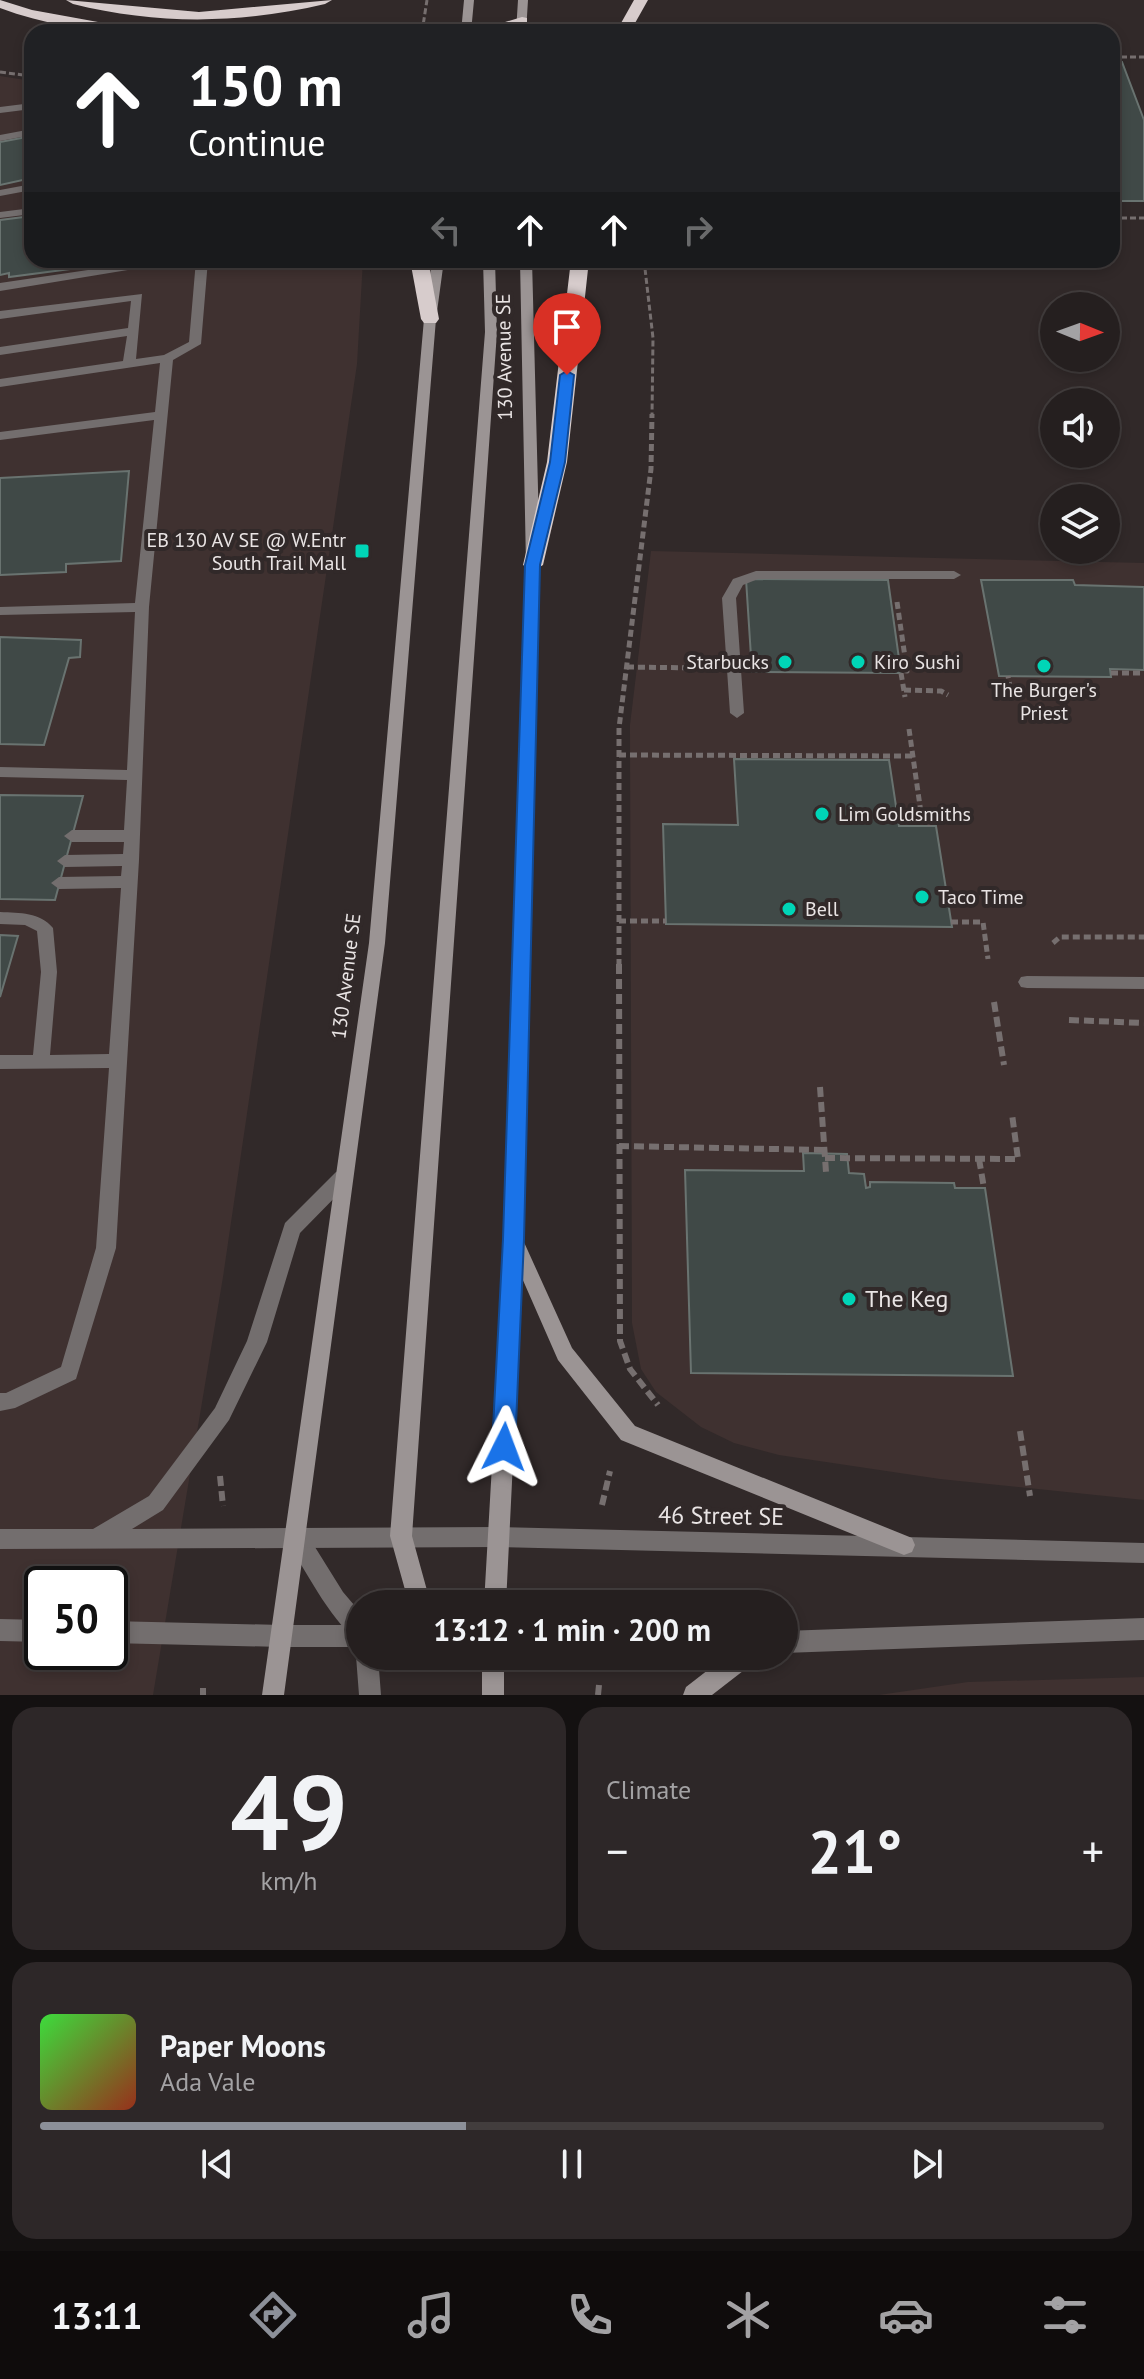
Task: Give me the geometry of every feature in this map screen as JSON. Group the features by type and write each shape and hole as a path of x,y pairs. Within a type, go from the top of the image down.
{"highway":[{"path":"73,0 101,8 190,17 281,11 325,0"},
{"path":"628,24 641,0"},
{"path":"0,3 57,24"},
{"path":"24,13 86,24"},
{"path":"420,268 430,319"},
{"path":"533,565 557,462 579,268"}],"main road":[{"path":"467,24 469,0"},
{"path":"521,24 523,0"},
{"name":"130 Avenue SE","path":"273,1695 377,943 437,268"},
{"path":"416,1590 401,1536 491,332 489,268"},
{"name":"130 Avenue SE","path":"496,1590 514,1239 533,565 526,268"},
{"path":"514,1239 565,1354 628,1433 904,1545"},
{"path":"493,1670 493,1695"},
{"path":"694,1695 726,1670"}],"street":[{"path":"0,110 24,107"},
{"path":"0,138 24,134"},
{"path":"0,193 24,188"},
{"path":"0,215 24,212"},
{"path":"0,383 167,358 195,344 201,268"},
{"path":"129,364 141,277"},
{"path":"0,287 141,277"},
{"path":"0,315 141,277"},
{"path":"0,351 133,331"},
{"path":"0,1402 8,1402 69,1373 106,1248 131,860 142,607 167,358"},
{"path":"0,436 160,415"},
{"path":"737,713 729,598 738,582 756,575 954,575"},
{"path":"0,611 142,607"},
{"path":"0,772 135,775"},
{"path":"72,836 132,836"},
{"path":"65,861 131,860"},
{"path":"59,883 129,882"},
{"path":"0,918 28,919 45,928 49,972 41,1061"},
{"path":"1027,982 1144,983"},
{"path":"0,1062 117,1061"},
{"path":"98,1537 156,1503 222,1414 257,1342 292,1229 343,1177"},
{"name":"46 Street SE","path":"0,1539 499,1537 1144,1553"},
{"path":"297,1538 346,1612"},
{"path":"798,1641 1144,1629"},
{"path":"0,1630 24,1631"},
{"path":"128,1632 346,1636"},
{"path":"368,1670 370,1695"}],"path":[{"path":"423,24 427,0"},
{"path":"1120,57 1144,57"},
{"path":"0,72 24,76"},
{"path":"1120,218 1144,218"},
{"path":"645,268 653,338 651,469 619,728 620,1341 630,1369 645,1392 666,1413"},
{"path":"896,594 907,671 901,672 904,694 941,691 948,695"},
{"path":"627,667 705,668"},
{"path":"1111,673 1144,673"},
{"path":"1003,695 1011,691 1008,676"},
{"path":"909,729 922,820 929,820 930,826"},
{"path":"619,755 913,756"},
{"path":"619,921 666,921"},
{"path":"951,922 983,922 990,943 988,959"},
{"path":"1053,943 1060,937 1144,937"},
{"path":"994,1002 1004,1065"},
{"path":"997,1019 1005,1019"},
{"path":"1069,1020 1144,1023"},
{"path":"820,1087 826,1172"},
{"path":"619,1146 1018,1159 1012,1114"},
{"path":"979,1159 984,1188"},
{"path":"1020,1431 1030,1496"},
{"path":"219,1465 223,1507"},
{"path":"601,1506 610,1471"},
{"path":"598,1695 599,1685"}],"shaded area":[{"path":"0,76 24,80 24,268 363,268 357,364 223,1277 153,1695 0,1695"},
{"path":"651,551 1040,560 1040,564 1144,563 1144,1500 940,1479 779,1455 734,1443 701,1427 656,1392 641,1369 632,1323 630,725"},
{"path":"1144,1677 1144,1695 879,1695 968,1682"}],"building":[{"path":"1120,62 1144,120 1144,201 1120,201"},
{"path":"24,138 24,180 0,185 0,142"},
{"path":"24,217 24,268 78,268 9,277 9,273 0,275 0,220"},
{"path":"129,471 121,561 66,564 66,572 0,575 0,478"},
{"path":"746,579 888,580 901,673 752,672"},
{"path":"981,580 1073,580 1075,585 1144,587 1144,670 1110,669 1111,677 999,676"},
{"path":"0,637 81,640 80,657 69,658 44,745 0,744"},
{"path":"734,759 889,760 899,826 936,826 952,927 666,924 663,824 738,825"},
{"path":"0,795 83,796 55,900 0,899"},
{"path":"0,935 18,936 0,997"},
{"path":"803,1153 847,1154 849,1173 864,1174 866,1188 870,1187 870,1182 954,1183 955,1188 985,1188 1013,1376 691,1373 685,1170 804,1171"}],"place":[{"name":"EB 130 AV SE @ W.Entr South Trail Mall","path":"362,551"},
{"name":"Starbucks","path":"785,662"},
{"name":"Kiro Sushi","path":"858,662"},
{"name":"The Burger's Priest","path":"1044,666"},
{"name":"Lim Goldsmiths","path":"822,814"},
{"name":"Taco Time","path":"922,897"},
{"name":"Bell","path":"789,909"},
{"name":"The Keg","path":"849,1299"}],"route":[{"path":"504,1447 514,1239 533,565 557,462 567,375"}]}
